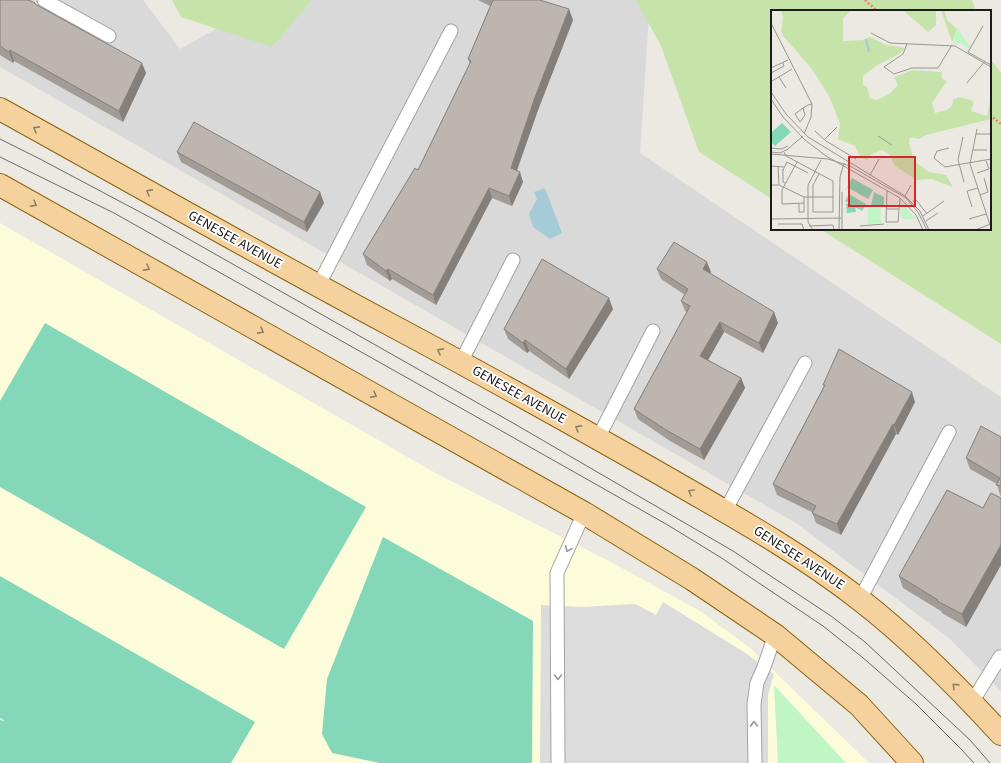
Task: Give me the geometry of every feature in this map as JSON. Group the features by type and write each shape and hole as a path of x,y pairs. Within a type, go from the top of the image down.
{"main road":[{"name":"GENESEE AVENUE","path":"0,109 318,286 461,362 598,438 786,547 860,599 884,619 972,702 1001,734"},
{"path":"0,185 584,513 692,579 775,635 859,705 912,763"}],"lane":[{"path":"44,0 109,36"},
{"path":"318,286 451,31"},
{"path":"461,362 513,260"},
{"path":"598,438 653,331"},
{"path":"725,511 805,362"},
{"path":"860,599 949,432"},
{"path":"558,763 557,573 584,513"},
{"path":"755,763 754,704 757,683 775,635"},
{"path":"972,702 1001,656"}],"path":[{"path":"865,0 876,10"},
{"path":"991,116 1001,124"}],"shaded area":[{"path":"0,0 143,0 180,49 268,0 650,0 640,153 1001,397 1001,691 950,639 796,523 0,67"},
{"path":"0,223 439,475 609,561 700,611 750,648 869,763 0,763"},
{"path":"663,602 744,652 774,674 768,695 768,763 540,763 541,605 582,607 635,604 656,615"}],"green space":[{"path":"172,0 312,0 272,47 181,17"},
{"path":"636,0 972,0 976,10 771,10 771,198 699,152 661,46"},
{"path":"991,60 1001,72 1001,344 822,230 991,230"},
{"path":"45,323 366,507 284,649 0,487 0,401"},
{"path":"383,537 533,621 532,763 380,763 332,753 322,734 327,679"},
{"path":"0,576 255,722 231,763 0,763 0,720 5,721 0,718"},
{"path":"774,685 846,763 778,763"}],"water":[{"path":"545,188 562,233 550,239 533,227 529,214 537,199 534,192"}],"building":[{"path":"0,0 29,0 142,63 119,111 10,50 9,52 0,46"},
{"path":"493,0 540,0 569,9 534,100 511,168 520,172 509,196 489,188 433,295 388,269 386,271 363,254 415,168 418,170 471,61 468,59"},
{"path":"194,122 320,192 304,222 177,152"},
{"path":"674,242 707,262 703,269 774,312 759,343 720,322 700,356 741,378 700,449 666,430 634,409 690,306 681,301 688,289 657,269"},
{"path":"542,259 609,298 566,369 525,340 523,343 504,329"},
{"path":"839,349 912,392 837,524 812,513 816,506 773,484 825,385 823,385"},
{"path":"981,426 1001,437 1001,486 996,485 1000,478 966,458"},
{"path":"947,490 983,508 991,493 1001,498 1001,545 962,614 937,601 938,600 899,576"}],"tram line":[{"path":"0,139 155,220 513,423 733,551 831,616 865,642 970,740 990,763"},
{"path":"0,157 114,213 666,524 720,557 823,626 862,657 916,704 974,763"}]}
